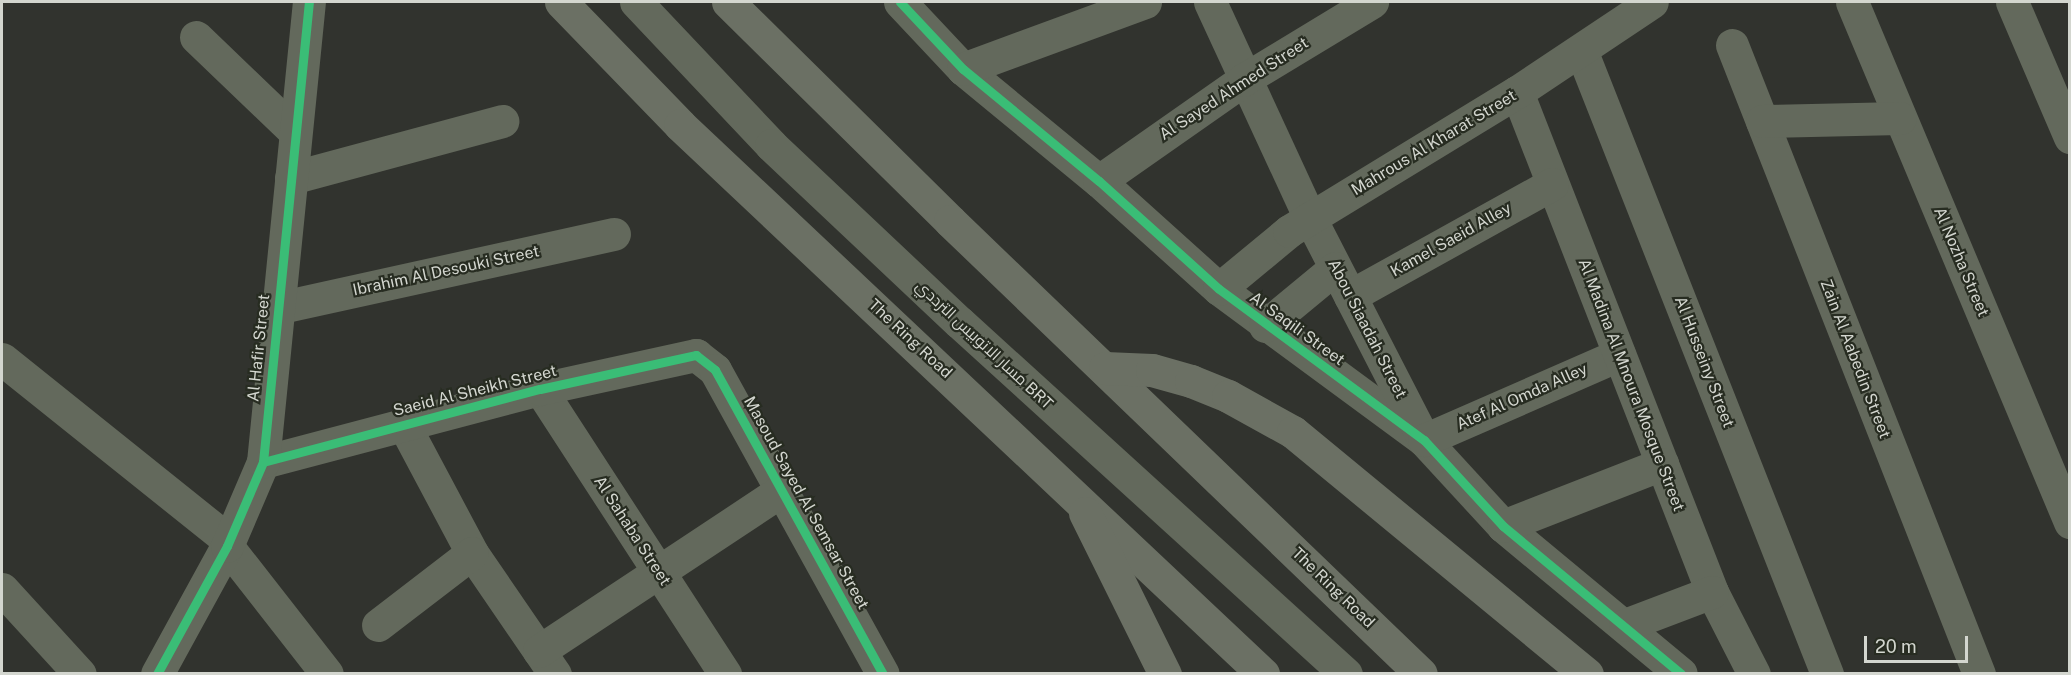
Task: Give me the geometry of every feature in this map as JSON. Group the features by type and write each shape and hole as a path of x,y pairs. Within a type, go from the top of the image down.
{"highway":[{"name":"The Ring Road","path":"561,2 680,125 1074,492 1263,674"},
{"name":"The Ring Road","path":"728,2 1421,674"},
{"path":"1105,368 1152,370 1191,381 1293,432 1587,674"},
{"path":"1074,492 1165,674"}],"street":[{"name":"Al Hafir Street","path":"166,669 228,543 263,462 309,2"},
{"name":"مسار الاتوبيس الترددي BRT","path":"636,2 771,144 959,322 1346,674"},
{"name":"Al Saqili Street","path":"900,2 963,69 1099,181 1219,290 1265,326 1424,440 1503,526 1625,625 1681,674"},
{"path":"963,69 1145,2"},
{"name":"Abou Siaadah Street","path":"1210,2 1243,80 1310,218 1424,440"},
{"name":"Al Sayed Ahmed Street","path":"1099,181 1243,80 1372,2"},
{"name":"Al Nozha Street","path":"1852,2 2070,522"},
{"path":"2012,2 2070,137"},
{"name":"Mahrous Al Kharat Street","path":"1219,290 1251,261 1310,218 1517,92 1581,50 1643,4"},
{"path":"196,37 295,132"},
{"name":"Zain Al Aabedin Street","path":"1732,45 1978,674"},
{"name":"Al Husseiny Street","path":"1581,50 1827,674"},
{"name":"Al Madina Al Mnoura Mosque Street","path":"1517,92 1712,592 1754,674"},
{"path":"1762,121 1900,118"},
{"path":"291,178 502,121"},
{"name":"Kamel Saeid Alley","path":"1265,326 1343,282 1552,184"},
{"name":"Ibrahim Al Desouki Street","path":"278,308 614,234"},
{"name":"Saeid Al Sheikh Street","path":"263,462 540,389 696,354"},
{"name":"Masoud Sayed Al Semsar Street","path":"696,354 715,370 883,674"},
{"name":"Atef Al Omda Alley","path":"1424,440 1619,355"},
{"path":"2,358 228,543 327,674"},
{"name":"Al Sahaba Street","path":"540,389 725,674"},
{"path":"404,424 472,553 547,662 657,570 782,490"},
{"path":"1503,526 1662,464"},
{"path":"378,624 472,553"},
{"path":"2,590 80,674"},
{"path":"1625,625 1712,592"}],"cycle path":[{"path":"157,674 227,546 263,462 309,2"},
{"path":"900,2 963,69 1099,181 1219,289 1424,440 1503,526 1681,674"},
{"path":"263,462 540,389 696,355 715,370 883,674"}]}
